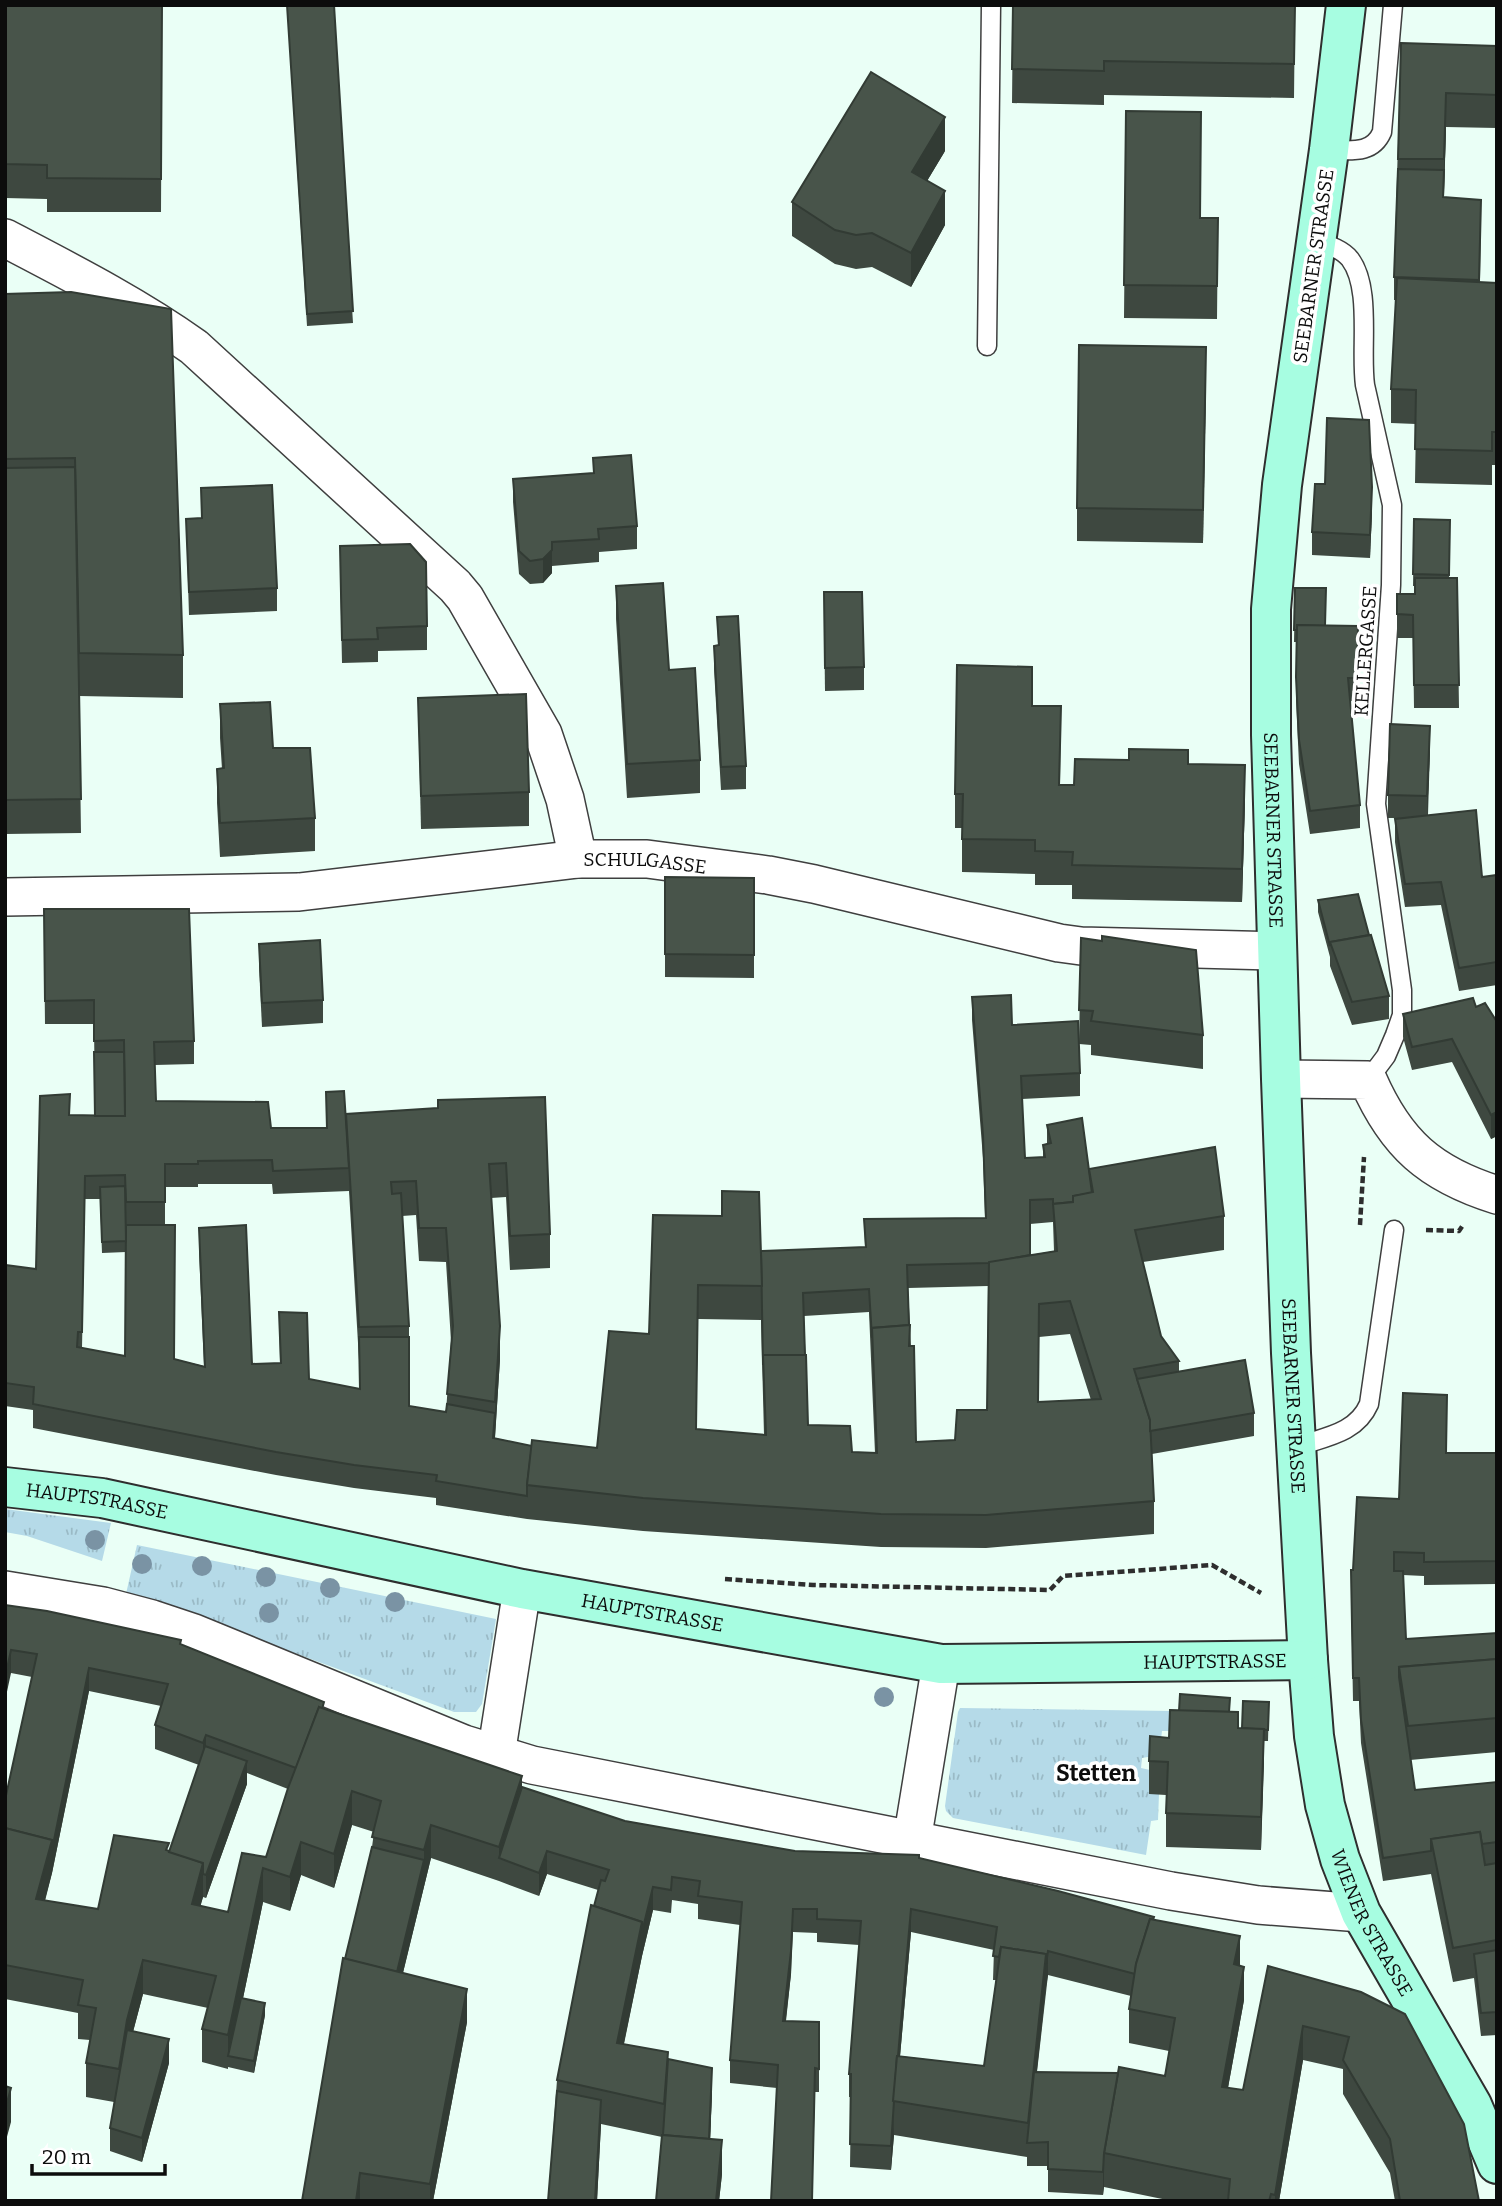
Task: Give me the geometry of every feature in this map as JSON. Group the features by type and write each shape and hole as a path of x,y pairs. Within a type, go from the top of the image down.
{"main road":[{"name":"SEEBARNER STRASSE","path":"1308,1660 1281,1079 1271,735 1271,609 1282,485 1329,150 1346,5"},
{"name":"HAUPTSTRASSE","path":"5,1486 102,1498 523,1589 941,1664 1308,1660"},
{"name":"WIENER STRASSE","path":"1308,1660 1314,1736 1325,1805 1340,1859 1361,1913 1472,2105 1497,2164"}],"street":[{"path":"5,238 126,302 194,348 455,586 465,597 543,734 565,799 578,859"},
{"name":"SCHULGASSE","path":"5,897 299,892 578,859 647,859 768,875 863,895 1059,943 1082,946 1277,951"},
{"path":"1281,1079 1368,1080 1379,1104 1410,1148 1450,1176 1497,1195"},
{"path":"496,1755 523,1589"},
{"path":"5,1590 103,1606 152,1619 496,1755 912,1841 1258,1905 1361,1913"},
{"path":"912,1841 941,1664"}],"lane":[{"path":"987,346 991,5"},
{"path":"1329,150 1370,148 1379,140 1382,132 1393,5"},
{"name":"KELLERGASSE","path":"1316,242 1333,246 1349,258 1363,289 1362,365 1392,505 1391,585 1376,804 1400,965 1402,1015 1386,1056 1368,1080"},
{"path":"1296,1447 1353,1427 1363,1418 1369,1404 1395,1230"}],"path":[{"path":"1359,1231 1365,1148"},
{"path":"716,1578 813,1586 1050,1590 1063,1576 1212,1565 1260,1594 1267,1585"}],"green space":[{"path":"5,1509 111,1523 102,1561 27,1536 5,1532"},
{"path":"137,1545 496,1619 482,1704 476,1712 454,1712 200,1618 126,1594"},
{"path":"960,1708 1172,1711 1170,1731 1162,1731 1159,1755 1142,1758 1141,1768 1150,1770 1159,1794 1158,1820 1151,1821 1146,1855 953,1818 945,1806"}],"building":[{"path":"5,5 162,5 161,179 47,178 47,165 5,164"},
{"path":"287,5 334,5 353,311 307,314"},
{"path":"1013,5 1295,5 1294,64 1104,61 1104,71 1012,69"},
{"path":"1401,43 1497,46 1497,95 1446,93 1444,159 1398,159"},
{"path":"871,72 945,117 912,172 945,191 911,253 872,233 856,235 835,230 792,202"},
{"path":"1126,111 1201,112 1200,218 1218,218 1217,286 1124,285"},
{"path":"1398,169 1444,170 1443,197 1481,200 1479,280 1394,277"},
{"path":"1397,278 1497,283 1497,432 1492,432 1492,451 1415,449 1416,390 1391,389"},
{"path":"71,292 171,309 183,655 79,653 75,458 5,459 5,294"},
{"path":"1079,345 1206,347 1203,510 1077,508"},
{"path":"1327,418 1369,420 1372,487 1370,535 1312,532 1315,484 1325,484"},
{"path":"631,455 637,526 598,529 599,539 552,542 552,550 543,559 530,561 519,551 513,479 594,473 593,458"},
{"path":"75,467 81,799 5,800 5,468"},
{"path":"272,485 277,588 189,592 186,519 202,518 201,488"},
{"path":"1414,519 1450,520 1449,575 1413,574"},
{"path":"410,544 426,562 427,626 377,628 378,639 342,640 340,546"},
{"path":"1415,578 1457,578 1459,685 1414,685 1413,615 1397,614 1397,594 1415,594"},
{"path":"663,583 669,670 695,668 700,760 627,764 616,586"},
{"path":"1295,588 1326,588 1325,626 1297,625 1297,630 1294,630"},
{"path":"824,592 862,592 864,667 825,668"},
{"path":"738,616 746,766 721,767 714,646 719,645 717,617"},
{"path":"1297,625 1358,626 1357,678 1348,678 1360,805 1310,811 1299,740"},
{"path":"957,665 1032,667 1032,706 1061,706 1059,785 1074,785 1075,759 1129,760 1129,749 1188,750 1188,764 1245,765 1242,869 1072,865 1073,852 1035,851 1035,840 962,839 963,794 955,794"},
{"path":"526,694 529,792 421,796 418,698"},
{"path":"270,702 273,748 310,748 315,818 220,823 217,769 224,768 220,704"},
{"path":"1390,724 1430,726 1427,796 1388,795"},
{"path":"1476,810 1482,877 1497,875 1497,962 1459,968 1441,882 1405,884 1395,819"},
{"path":"665,877 754,878 754,955 665,954"},
{"path":"1358,894 1369,935 1330,942 1330,946 1318,900"},
{"path":"44,909 189,909 194,1041 154,1042 156,1101 268,1102 271,1128 327,1128 326,1092 344,1091 349,1168 273,1171 272,1160 165,1164 165,1202 126,1202 125,1175 85,1176 82,1332 78,1332 77,1347 125,1356 126,1225 175,1225 174,1359 205,1367 199,1228 246,1225 252,1364 281,1363 279,1312 307,1313 309,1379 360,1389 359,1337 409,1337 409,1406 446,1412 447,1404 495,1413 493,1438 532,1446 527,1496 436,1481 437,1475 276,1452 33,1404 34,1387 5,1383 5,1265 36,1269 40,1096 70,1094 69,1115 125,1116 124,1040 94,1041 94,1000 45,1001"},
{"path":"1371,935 1389,996 1352,1002 1330,942"},
{"path":"1102,936 1196,950 1203,1035 1091,1021 1093,1011 1079,1010 1081,938 1102,941"},
{"path":"320,940 323,1000 262,1003 259,944"},
{"path":"1011,995 1012,1025 1078,1021 1080,1073 1021,1076 1025,1158 1045,1157 1043,1145 1051,1143 1047,1125 1082,1118 1092,1193 1073,1196 1073,1202 1053,1204 1053,1199 1030,1200 1030,1255 989,1263 907,1265 909,1325 872,1328 872,1338 869,1289 803,1293 805,1355 763,1355 763,1365 761,1251 866,1247 864,1219 986,1218 983,1135 972,997"},
{"path":"1473,998 1476,1007 1485,1003 1497,1022 1497,1112 1491,1115 1452,1039 1412,1047 1403,1014"},
{"path":"94,1052 124,1052 125,1116 95,1116"},
{"path":"545,1097 550,1234 510,1236 506,1163 489,1164 500,1326 495,1402 447,1394 453,1326 446,1228 419,1228 416,1181 391,1182 392,1194 401,1193 409,1326 359,1327 346,1114 438,1108 438,1100"},
{"path":"1215,1147 1224,1216 1135,1230 1161,1336 1179,1361 1134,1369 1150,1420 1154,1501 986,1515 881,1514 643,1498 527,1485 532,1440 597,1448 609,1331 649,1334 653,1215 722,1216 722,1191 759,1192 762,1286 698,1285 696,1429 766,1435 763,1355 806,1355 808,1425 850,1426 852,1452 877,1453 872,1328 910,1325 909,1346 914,1346 916,1442 955,1440 957,1410 987,1410 989,1262 1057,1251 1053,1204 1073,1202 1073,1196 1093,1192 1089,1169","holes":["1070,1301 1101,1399 1038,1402 1039,1304"]},
{"path":"125,1186 126,1241 102,1242 100,1187"},
{"path":"1245,1360 1254,1413 1150,1431 1150,1420 1137,1379"},
{"path":"1403,1393 1447,1395 1446,1453 1497,1453 1497,1561 1424,1562 1424,1553 1394,1552 1394,1571 1403,1571 1406,1639 1497,1633 1497,1659 1399,1667 1399,1677 1415,1790 1497,1782 1497,1842 1482,1844 1480,1832 1431,1839 1431,1851 1383,1858 1361,1720 1359,1678 1353,1678 1351,1570 1357,1497 1399,1499"},
{"path":"5,1605 47,1611 181,1640 180,1644 324,1702 322,1709 319,1707 296,1768 206,1735 203,1743 155,1725 168,1684 89,1668 52,1850 52,1840 5,1828 5,1800 37,1654 11,1650 5,1678"},
{"path":"1497,1659 1497,1718 1408,1726 1399,1667"},
{"path":"1180,1694 1230,1698 1229,1712 1179,1711"},
{"path":"1243,1701 1269,1702 1268,1730 1242,1728"},
{"path":"319,1707 522,1776 499,1847 431,1825 424,1850 372,1837 381,1801 352,1791 334,1854 301,1842 290,1877 263,1868 228,2035 202,2029 216,1976 143,1960 127,2020 119,2069 86,2063 96,2008 78,2005 83,1980 5,1965 5,1828 52,1840 36,1899 98,1909 114,1835 169,1843 166,1850 203,1863 192,1904 228,1912 242,1853 266,1857 288,1788"},
{"path":"1170,1710 1238,1712 1238,1728 1264,1729 1261,1817 1166,1813 1168,1762 1149,1761 1150,1736 1169,1738"},
{"path":"205,1746 247,1761 206,1875 203,1874 203,1863 169,1852"},
{"path":"522,1787 625,1821 795,1851 919,1855 919,1858 1154,1917 1153,1920 1150,1919 1135,1974 1048,1951 1046,1964 1046,1954 1001,1947 999,1957 993,1956 997,1927 911,1909 891,2146 850,2144 849,2074 861,1921 817,1919 817,1909 793,1909 783,2021 819,2022 819,2069 815,2068 812,2201 771,2201 778,2065 730,2060 742,1902 698,1896 700,1881 672,1877 671,1890 653,1887 642,1932 642,1922 594,1906 601,1880 605,1881 609,1870 547,1851 539,1873 499,1858"},
{"path":"1480,1832 1485,1865 1497,1863 1497,1940 1453,1948 1431,1839"},
{"path":"372,1847 424,1860 397,1972 345,1959"},
{"path":"591,1905 642,1922 617,2043 668,2052 664,2104 557,2080"},
{"path":"1150,1919 1240,1936 1234,1964 1244,1967 1222,2087 1243,2090 1268,1966 1361,1992 1405,2014 1464,2124 1479,2201 1400,2201 1390,2139 1343,2060 1349,2037 1303,2026 1275,2195 1271,2194 1269,2201 1228,2201 1230,2179 1104,2153 1119,2067 1165,2076 1175,2018 1129,2009 1136,1964"},
{"path":"1001,1947 1046,1954 1028,2123 893,2101 897,2056 984,2066"},
{"path":"1497,1950 1497,2012 1481,2013 1474,1954"},
{"path":"343,1958 467,1989 430,2184 360,2173 356,2201 302,2201"},
{"path":"241,1998 265,2003 254,2061 228,2056"},
{"path":"127,2030 169,2039 142,2138 110,2128"},
{"path":"668,2059 712,2068 709,2139 663,2135"},
{"path":"1034,2072 1118,2073 1103,2172 1048,2169 1048,2142 1027,2143"},
{"path":"5,2086 11,2088 5,2110"},
{"path":"557,2091 601,2100 595,2201 548,2201"},
{"path":"662,2135 722,2140 716,2201 656,2201"}],"district":[{"name":"Stetten","path":"1096,1773"}]}
